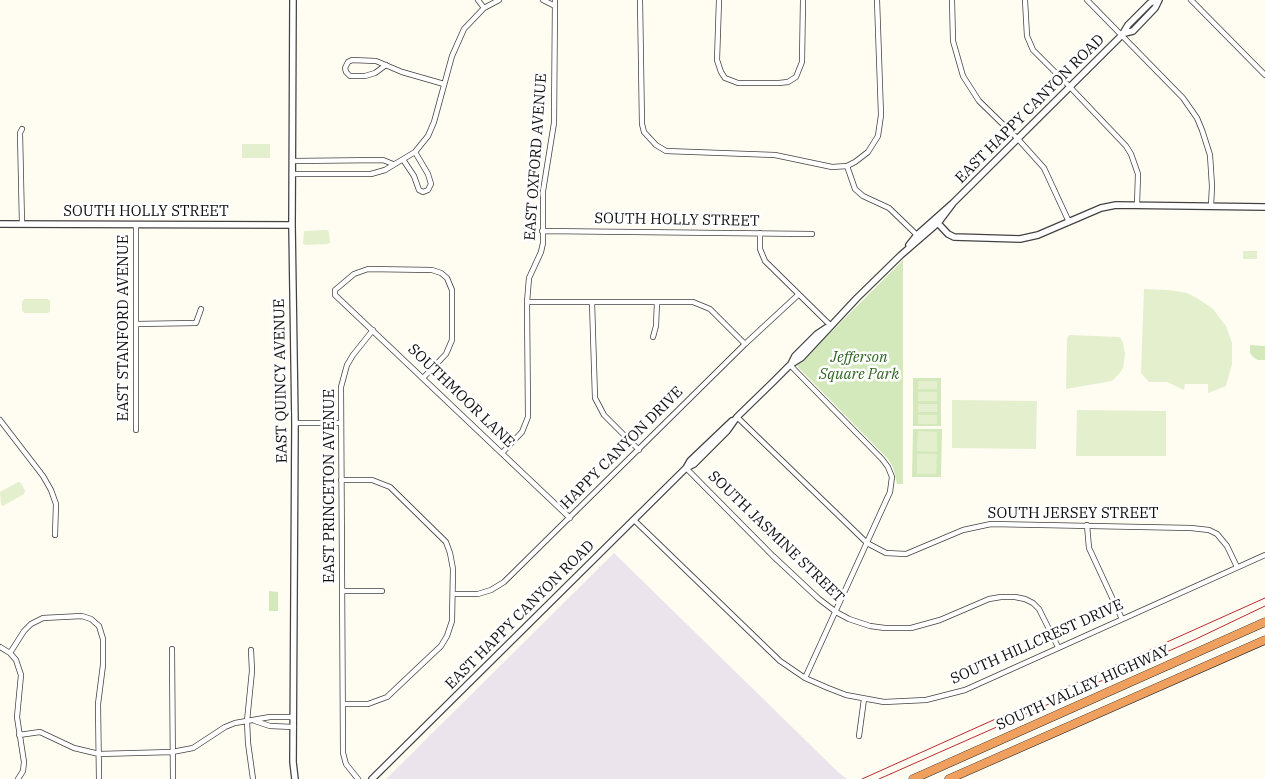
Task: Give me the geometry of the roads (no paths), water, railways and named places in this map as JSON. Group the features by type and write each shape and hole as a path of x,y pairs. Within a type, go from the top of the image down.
{"highway":[{"name":"SOUTH VALLEY HIGHWAY","path":"913,779 1237,635 1265,620"},
{"name":"SOUTH VALLEY HIGHWAY","path":"949,779 1265,642"}],"street":[{"name":"EAST QUINCY AVENUE","path":"291,779 294,727 295,423 292,225 293,0"},
{"path":"478,0 484,8"},
{"path":"292,174 371,174 385,170 415,152 428,136 434,122 458,40 471,20 484,8 499,0"},
{"path":"543,0 555,6"},
{"name":"EAST OXFORD AVENUE","path":"502,453 522,432 528,417 527,302 529,278 541,252 543,191 553,132 555,103 555,0"},
{"path":"640,0 642,124 644,132 649,139 661,149 673,152 775,156 832,167 847,166 868,152 876,140 880,128 877,0"},
{"path":"719,0 717,60 725,78 738,83 779,83 788,82 796,77 802,62 803,0"},
{"path":"952,0 953,42 963,76 979,101 1018,139 1047,173 1069,222"},
{"path":"1025,0 1025,23 1029,44 1033,50 1126,146 1131,154 1138,174 1137,205"},
{"path":"1087,0 1124,34 1183,98 1196,118 1210,155 1211,206"},
{"name":"EAST HAPPY CANYON ROAD","path":"372,779 686,468 696,454 790,365 800,351 817,334 830,326 1124,34 1128,25 1150,3 1157,0"},
{"path":"1191,0 1265,75"},
{"path":"386,65 375,73 366,76 350,76 345,68 348,62 352,60 376,61 417,77 444,84"},
{"path":"22,129 20,133 22,224"},
{"path":"404,160 414,176 419,190 423,192 428,190 431,184 428,174 415,152"},
{"path":"292,161 383,160 393,164"},
{"path":"847,166 855,189 863,196 889,208 919,237"},
{"path":"936,221 948,234 957,238 1013,239 1038,235 1109,206 1265,207"},
{"name":"SOUTH HOLLY STREET","path":"0,224 292,225"},
{"name":"EAST STANFORD AVENUE","path":"136,225 136,430"},
{"name":"SOUTH HOLLY STREET","path":"542,231 812,234"},
{"path":"760,233 760,248 765,262 830,326"},
{"name":"SOUTHMOOR LANE","path":"423,378 446,354 452,340 452,290 447,278 441,273 432,270 368,270 354,274 334,293 373,330 423,378 570,518"},
{"name":"HAPPY CANYON DRIVE","path":"453,594 478,594 498,587 504,582 745,344 798,295"},
{"path":"527,302 693,302 710,309 745,344"},
{"path":"592,302 593,387 595,398 604,415 639,450"},
{"path":"654,337 657,302"},
{"path":"136,324 196,323 201,309"},
{"name":"EAST PRINCETON AVENUE","path":"358,779 350,770 344,757 341,423 343,375 353,355 373,330"},
{"path":"790,365 882,460 888,467 892,477 890,492 805,678"},
{"name":"SOUTH JERSEY STREET","path":"737,417 867,543 886,553 906,554 938,539 972,527 1002,524 1191,528 1209,530 1217,534 1223,540 1237,567"},
{"path":"0,420 43,476 51,490 56,504 55,535"},
{"path":"295,423 341,423"},
{"name":"SOUTH JASMINE STREET","path":"686,468 773,556 819,599 836,612 870,626 898,629 911,628 940,620 989,599 1001,596 1015,597 1033,603 1058,647"},
{"path":"341,480 372,480 390,487 440,534 450,552 453,569 452,621 441,646 387,697 368,704 343,704"},
{"name":"SOUTH HILLCREST DRIVE","path":"634,520 780,662 805,678 846,695 884,702 913,702 950,694 981,683 1265,555"},
{"path":"1087,525 1089,548 1122,619"},
{"name":"EAST PRINCETON AVENUE","path":"343,591 382,591"},
{"path":"10,653 24,631 39,619 55,616 82,616 91,619 99,626 103,639 103,666 98,704 99,779"},
{"path":"0,647 10,653 16,660 21,675 17,717 24,762 18,779"},
{"path":"172,649 173,779"},
{"path":"251,650 252,671 247,721 253,779"},
{"path":"859,736 864,699"},
{"path":"19,735 40,732 74,748 99,754 172,752 193,748 225,727 235,723 270,717 294,717"},
{"path":"255,721 270,726 294,727"},
{"name":"EAST QUINCY AVENUE","path":"293,762 295,779"}],"tram line":[{"path":"862,779 1265,598"},
{"path":"879,779 1196,639 1265,606"}],"park label":[{"name":"Jefferson Square Park","path":"859,366"}]}
